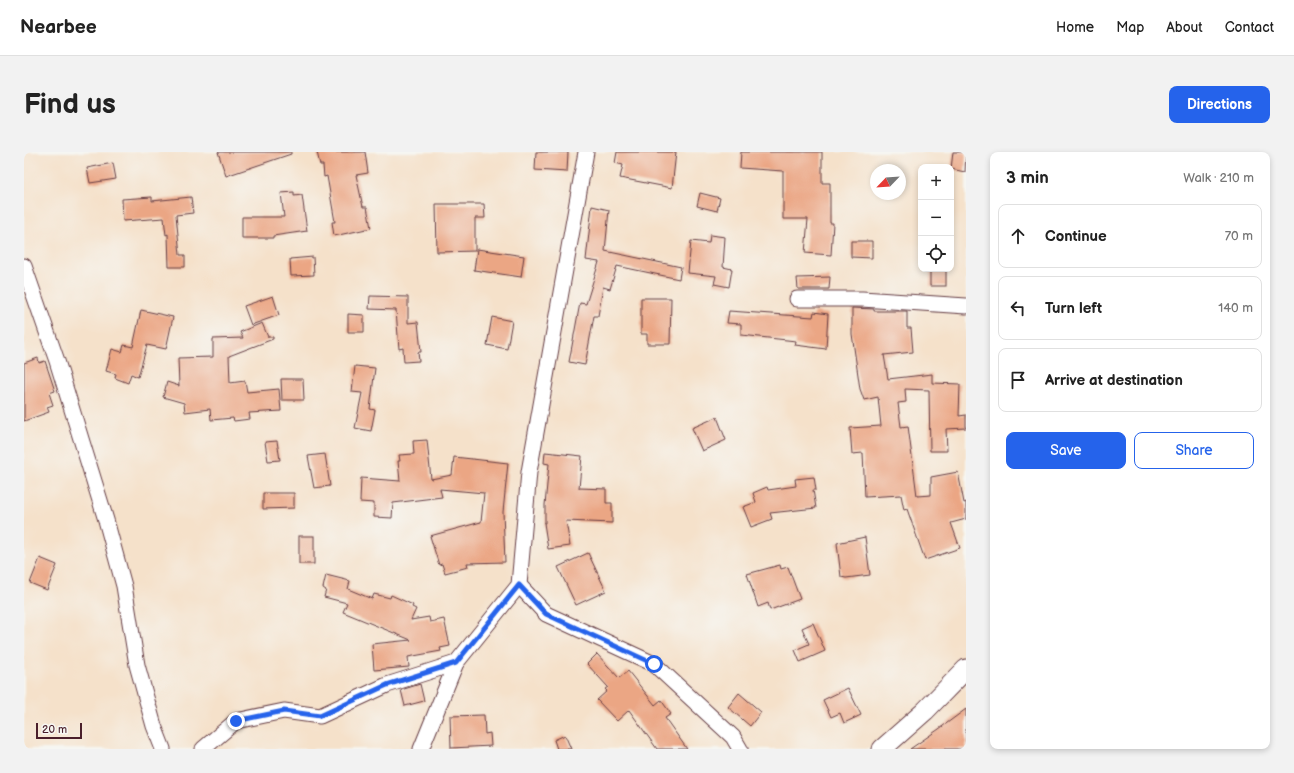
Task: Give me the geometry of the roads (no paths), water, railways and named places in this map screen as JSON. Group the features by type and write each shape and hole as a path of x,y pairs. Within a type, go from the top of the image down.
{"street":[{"path":"421,749 456,663 519,585 529,472 586,152"},
{"path":"24,266 58,361 110,534 124,586 137,665 154,726 163,749"},
{"path":"797,299 862,299 966,306"},
{"path":"519,585 546,614 654,664 733,738 740,749"},
{"path":"203,749 236,721 284,711 320,716 387,685 456,663"},
{"path":"882,749 925,710 966,669"}]}
